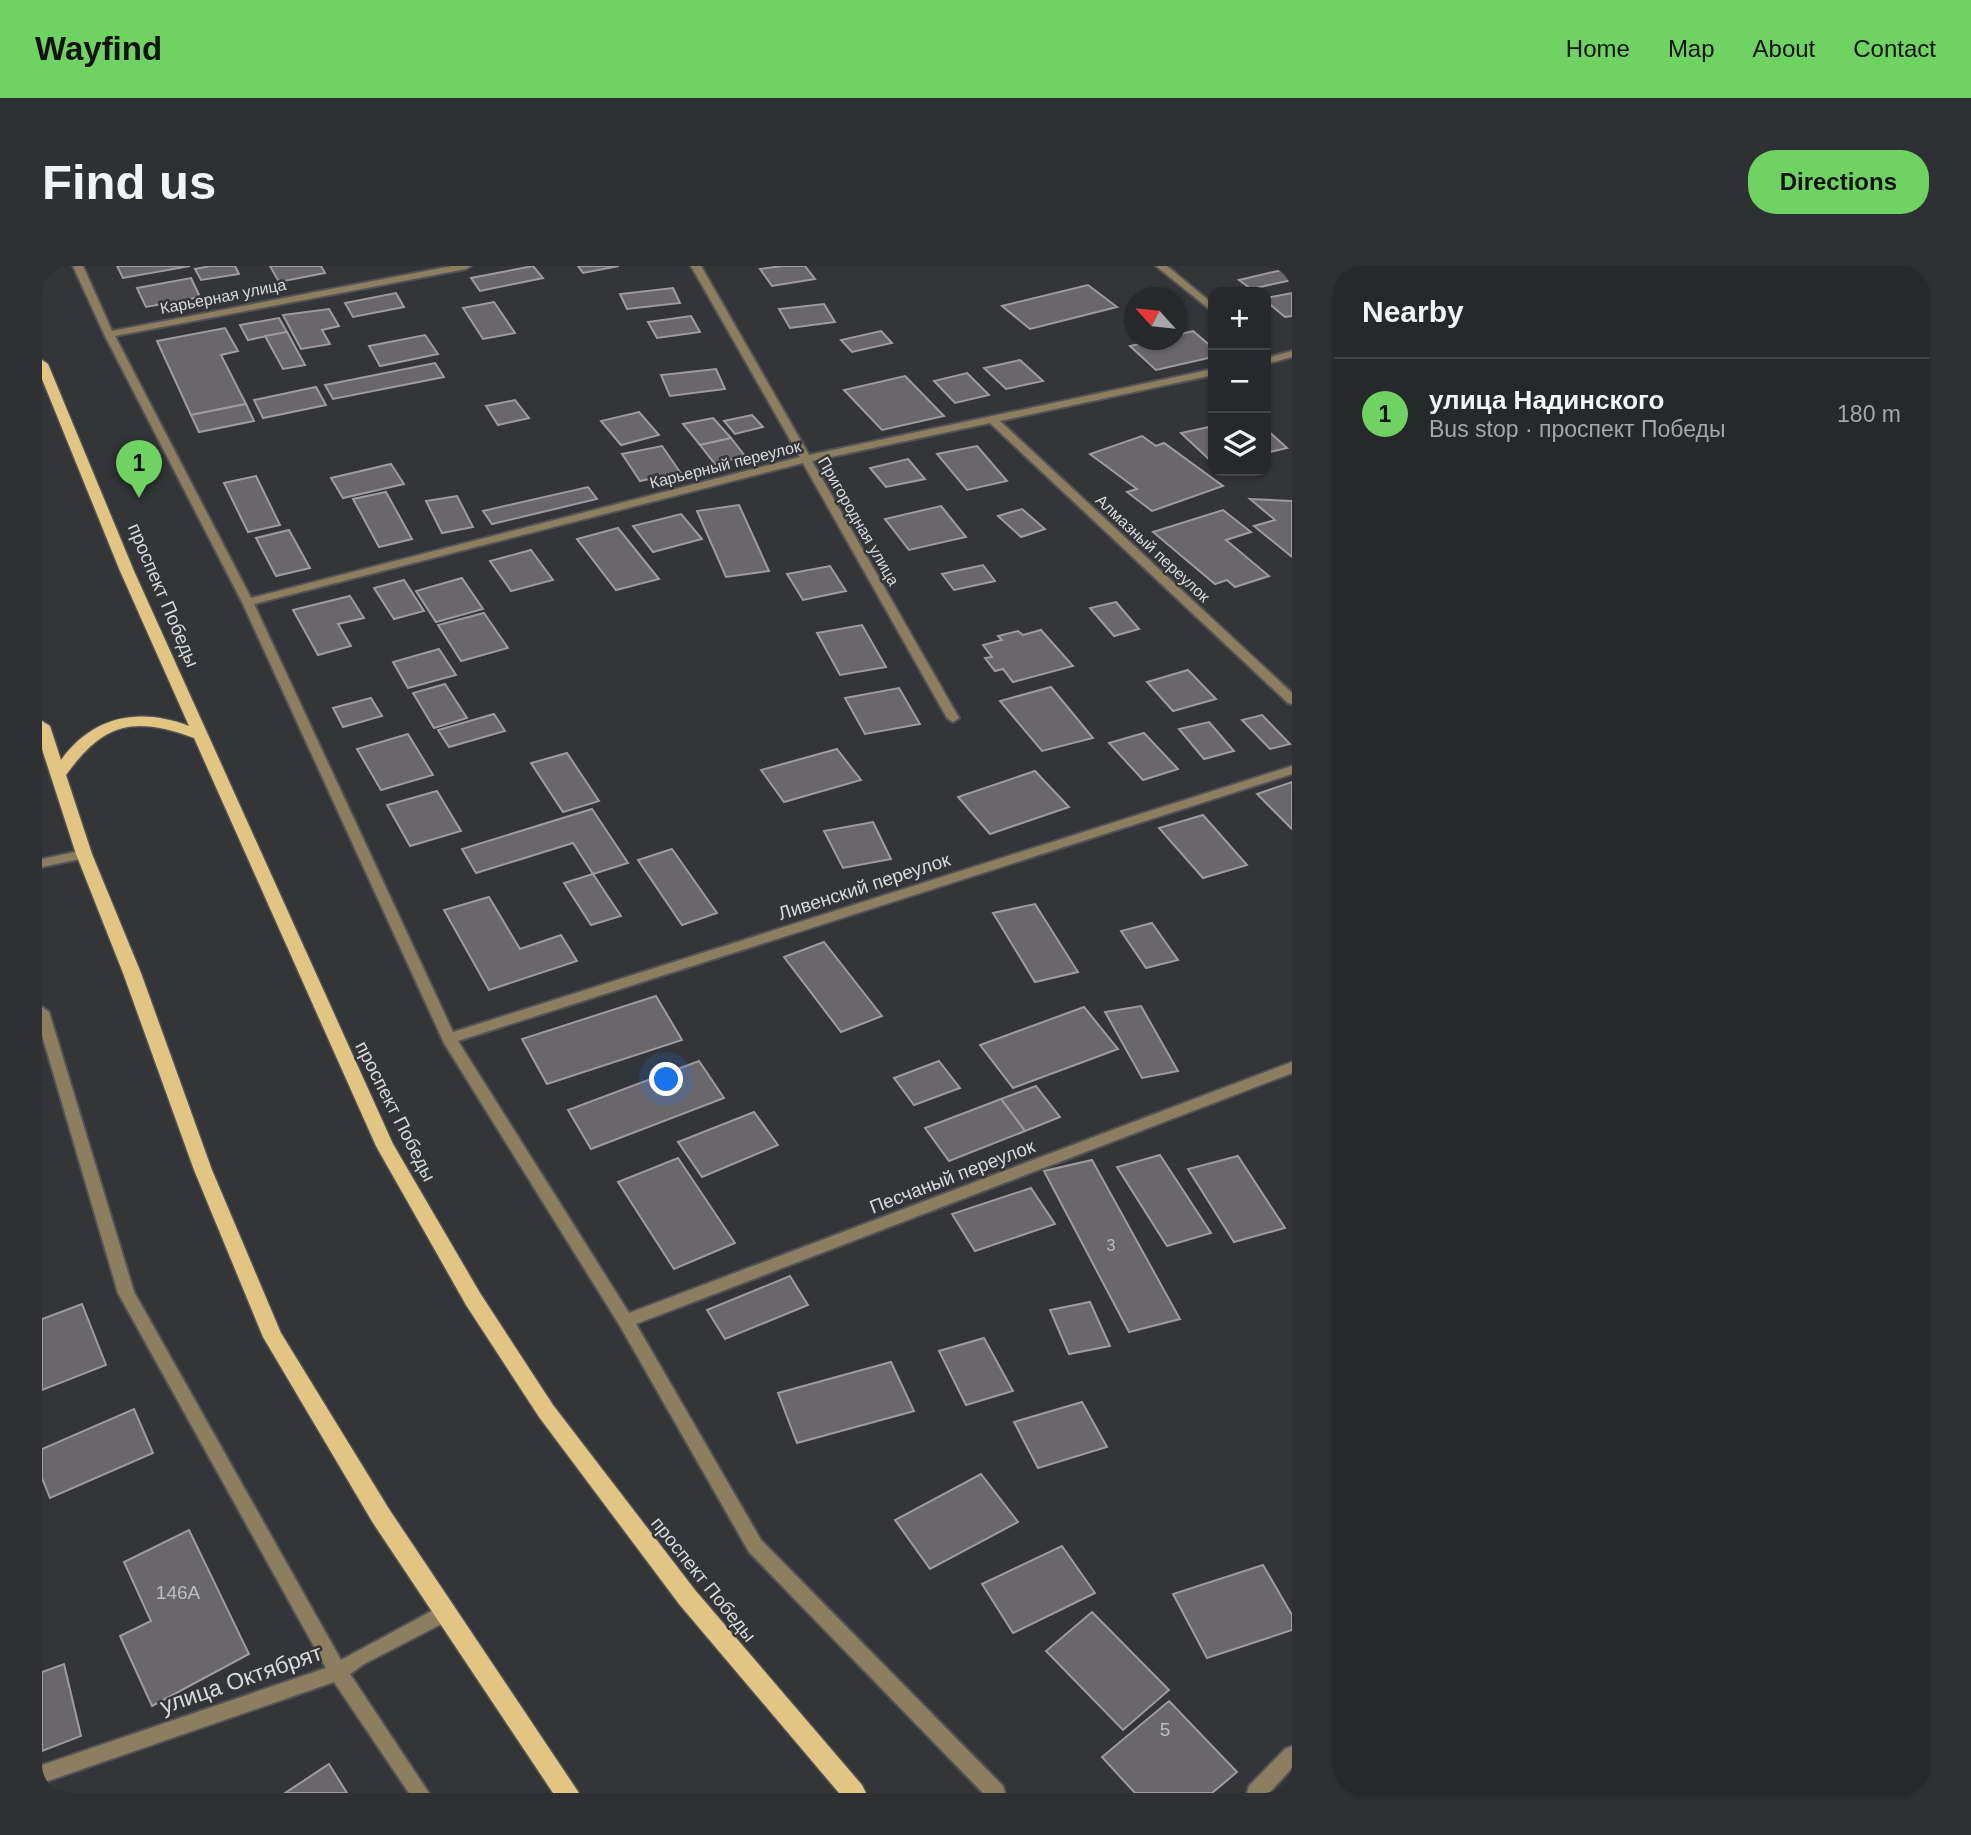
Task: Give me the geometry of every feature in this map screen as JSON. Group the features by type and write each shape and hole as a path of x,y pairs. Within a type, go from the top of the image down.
{"main road":[{"name":"проспект Победы","path":"42,364 127,571 385,1146 473,1299 546,1411 687,1597 854,1793"},
{"path":"59,774 72,754 88,738 120,721 146,718 200,735"},
{"path":"42,726 84,854 132,973 203,1170 273,1337 381,1516 567,1793"}],"street":[{"path":"78,266 109,334 248,603 449,1040 626,1321 755,1546 996,1793"},
{"name":"Карьерная улица","path":"109,334 466,266"},
{"name":"Пригородная улица","path":"696,266 953,718"},
{"path":"1161,266 1208,305"},
{"path":"1271,357 1292,355"},
{"name":"Карьерный переулок","path":"248,603 805,459 1208,373"},
{"name":"Алмазный переулок","path":"992,419 1292,699"},
{"name":"Ливенский переулок","path":"449,1040 1292,770"},
{"path":"42,863 84,854"},
{"path":"42,1012 126,1293 338,1672 420,1793"},
{"name":"Песчаный переулок","path":"626,1321 1292,1067"},
{"name":"улица Октябрят","path":"42,1774 338,1672 358,1658 447,1612"},
{"path":"1255,1793 1292,1755"}],"building":[{"path":"117,266 190,266 123,278"},
{"path":"235,266 239,274 201,280 195,269"},
{"path":"270,266 321,266 325,273 279,282"},
{"path":"533,266 543,278 480,291 471,278"},
{"path":"578,266 619,266 583,273"},
{"path":"805,266 815,279 772,286 760,269"},
{"path":"1282,270 1292,280 1248,287 1239,280"},
{"path":"191,278 200,297 146,307 137,288"},
{"path":"1088,285 1117,307 1030,329 1002,306"},
{"path":"673,288 680,303 627,309 620,294"},
{"path":"396,293 404,307 353,317 345,303"},
{"path":"1292,293 1292,316 1285,317 1271,305 1271,297"},
{"path":"494,302 515,333 483,339 463,308"},
{"path":"824,304 835,322 790,328 779,309"},
{"path":"329,309 339,326 322,330 330,344 301,349 283,315"},
{"path":"691,316 700,332 657,338 648,322"},
{"path":"279,318 287,332 248,340 240,325"},
{"path":"225,328 238,351 221,355 246,404 191,415 157,341"},
{"path":"881,331 892,343 852,352 841,340"},
{"path":"1193,331 1208,344 1208,358 1156,370 1134,350 1187,350 1187,332"},
{"path":"287,332 305,365 283,369 265,336"},
{"path":"425,335 438,354 380,366 369,346"},
{"path":"1020,360 1043,381 1006,389 984,368"},
{"path":"435,363 444,377 333,399 325,385"},
{"path":"716,369 725,389 670,396 661,375"},
{"path":"967,373 989,395 955,403 934,381"},
{"path":"905,376 944,416 882,430 844,390"},
{"path":"316,387 326,405 263,418 254,400"},
{"path":"515,400 529,418 498,425 486,406"},
{"path":"246,404 254,421 199,432 191,415"},
{"path":"639,412 659,435 621,445 601,421"},
{"path":"752,415 763,427 735,434 724,421"},
{"path":"713,418 731,438 700,445 683,424"},
{"path":"1208,427 1208,458 1181,433"},
{"path":"1271,434 1287,448 1271,452"},
{"path":"1142,436 1156,446 1164,443 1223,486 1152,511 1127,492 1137,489 1090,454"},
{"path":"731,438 745,456 715,464 700,445"},
{"path":"662,446 680,472 640,481 622,454"},
{"path":"977,446 1007,481 967,490 937,454"},
{"path":"908,459 925,479 886,487 870,468"},
{"path":"391,464 404,484 343,498 331,478"},
{"path":"256,476 280,525 248,532 224,483"},
{"path":"588,487 597,499 492,524 483,511"},
{"path":"386,492 412,539 379,547 353,499"},
{"path":"457,496 473,527 442,533 426,501"},
{"path":"1250,499 1292,501 1292,557 1254,526 1275,520"},
{"path":"739,505 769,571 726,577 697,511"},
{"path":"941,506 966,537 909,550 885,519"},
{"path":"1022,509 1045,529 1021,537 998,516"},
{"path":"1223,510 1251,532 1226,540 1269,576 1235,587 1227,580 1215,584 1153,532"},
{"path":"681,514 702,539 653,552 633,526"},
{"path":"618,528 659,579 616,590 577,539"},
{"path":"289,530 310,568 276,576 256,538"},
{"path":"531,550 553,580 511,591 490,561"},
{"path":"983,565 995,581 954,590 942,574"},
{"path":"830,566 846,591 803,600 787,574"},
{"path":"462,578 483,609 436,622 416,591"},
{"path":"404,580 424,611 394,619 374,588"},
{"path":"350,596 364,618 338,624 351,646 318,655 293,610"},
{"path":"1116,602 1139,629 1114,636 1090,608"},
{"path":"484,613 508,648 461,661 438,625"},
{"path":"862,625 886,667 840,675 817,633"},
{"path":"1041,630 1073,666 1013,682 1003,669 995,671 985,658 992,657 983,645 1002,640 998,636 1018,631 1023,635"},
{"path":"439,649 456,675 408,688 393,662"},
{"path":"1188,670 1216,699 1173,711 1147,682"},
{"path":"445,684 467,718 434,728 413,693"},
{"path":"1051,687 1093,738 1042,751 1000,701"},
{"path":"899,688 920,724 865,734 845,698"},
{"path":"371,698 382,716 343,727 333,708"},
{"path":"494,714 505,731 449,747 438,730"},
{"path":"1262,715 1290,744 1270,749 1242,720"},
{"path":"1209,722 1234,751 1204,759 1179,729"},
{"path":"1144,733 1178,769 1143,780 1109,743"},
{"path":"408,734 433,775 381,790 357,749"},
{"path":"837,749 861,780 784,802 761,770"},
{"path":"567,753 599,801 563,812 531,763"},
{"path":"1035,771 1069,807 990,834 958,797"},
{"path":"1292,782 1292,829 1257,794"},
{"path":"437,791 461,831 410,846 387,805"},
{"path":"592,809 628,863 593,874 573,843 476,873 462,849"},
{"path":"1203,815 1247,865 1203,878 1159,828"},
{"path":"873,822 891,859 843,868 824,831"},
{"path":"672,849 717,913 682,925 638,860"},
{"path":"593,874 621,916 591,925 564,883"},
{"path":"489,897 520,949 561,935 577,961 489,990 444,910"},
{"path":"1035,904 1078,972 1035,982 993,913"},
{"path":"1152,923 1178,960 1146,968 1121,931"},
{"path":"824,942 882,1016 841,1032 784,957"},
{"path":"656,996 682,1040 547,1084 522,1039"},
{"path":"1141,1006 1178,1071 1142,1078 1105,1012"},
{"path":"1084,1007 1118,1049 1013,1088 980,1045"},
{"path":"699,1061 724,1098 591,1149 568,1110"},
{"path":"939,1061 960,1088 914,1105 894,1078"},
{"path":"1036,1086 1060,1117 1025,1131 1001,1099"},
{"path":"1001,1099 1025,1131 949,1161 925,1128"},
{"path":"754,1112 778,1145 702,1177 678,1142"},
{"path":"1160,1155 1211,1233 1167,1246 1117,1167"},
{"path":"1238,1156 1285,1228 1234,1242 1188,1169"},
{"path":"678,1158 735,1243 674,1269 618,1182"},
{"path":"1092,1160 1180,1319 1129,1332 1044,1171"},
{"path":"1031,1188 1055,1224 975,1251 952,1214"},
{"path":"790,1276 808,1305 725,1339 707,1310"},
{"path":"1090,1302 1110,1346 1069,1354 1050,1310"},
{"path":"82,1304 106,1365 42,1390 42,1319"},
{"path":"984,1338 1013,1391 966,1405 939,1351"},
{"path":"891,1362 914,1411 797,1443 778,1393"},
{"path":"1082,1402 1107,1447 1038,1468 1014,1422"},
{"path":"134,1409 153,1453 50,1498 42,1478 42,1449"},
{"path":"981,1474 1018,1522 930,1569 895,1520"},
{"path":"189,1530 249,1654 152,1706 120,1636 151,1621 124,1562"},
{"path":"1062,1546 1095,1593 1013,1633 982,1584"},
{"path":"1263,1565 1292,1615 1292,1630 1207,1658 1173,1594"},
{"path":"1092,1612 1169,1690 1123,1730 1046,1651"},
{"path":"64,1664 81,1736 42,1751 42,1672"},
{"path":"1169,1701 1237,1772 1212,1793 1135,1793 1102,1757"},
{"path":"329,1764 347,1793 285,1793"}],"place":[{"name":"улица Надинского","path":"139,498"}]}
